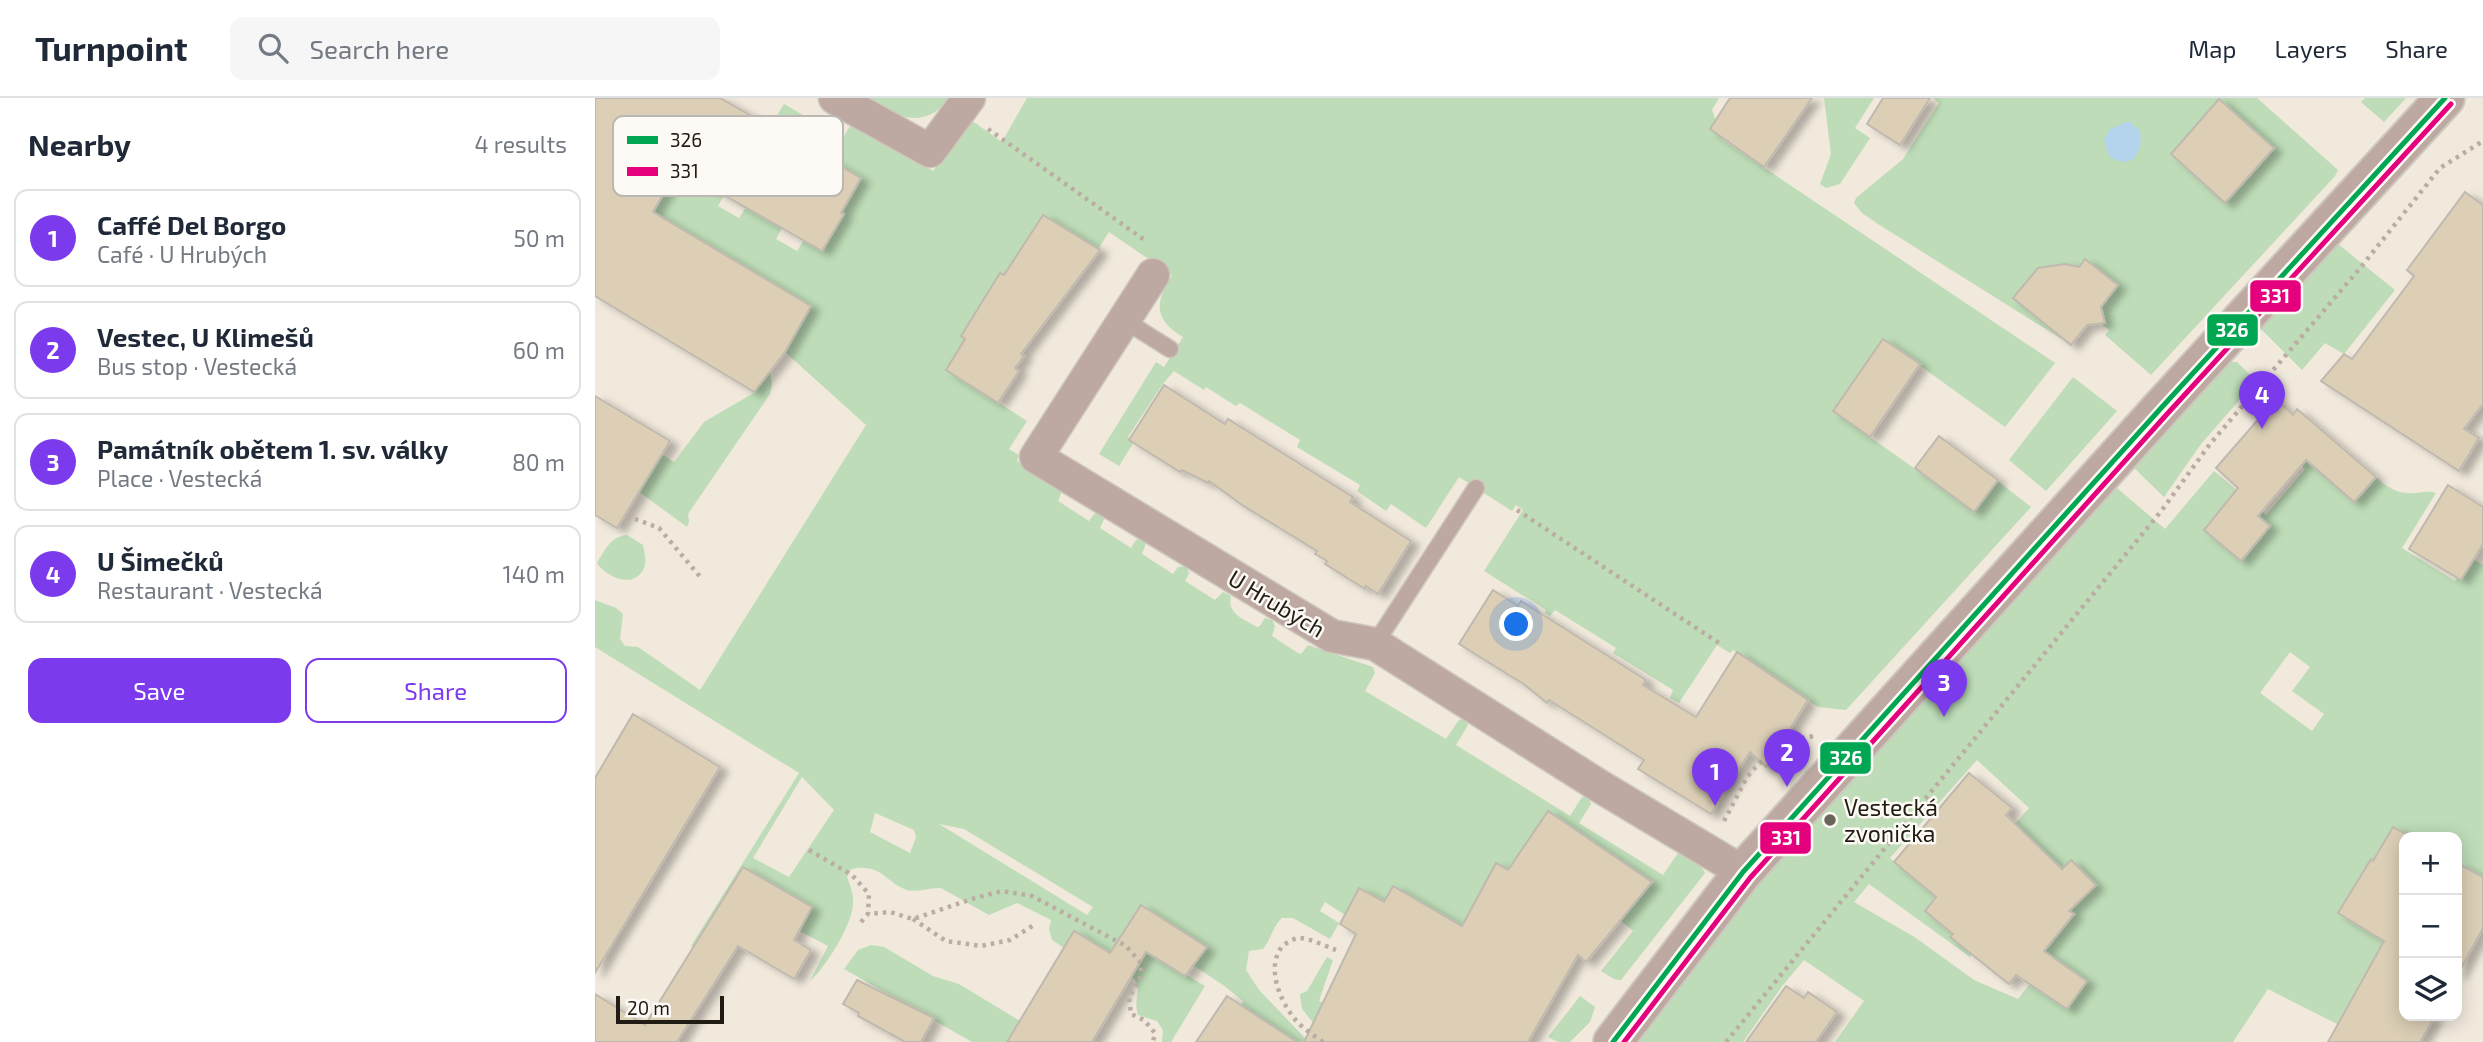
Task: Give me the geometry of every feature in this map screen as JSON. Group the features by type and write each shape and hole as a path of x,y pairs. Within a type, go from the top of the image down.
{"street":[{"path":"835,98 930,150 966,102"},
{"path":"1613,1042 1743,872 2445,98"},
{"name":"U Hrubých","path":"1149,262 1124,320 1036,457 1332,636 1375,644 1601,787 1743,872"}],"lane":[{"path":"1124,320 1170,349"},
{"path":"1375,644 1476,488"}],"path":[{"path":"966,102 998,138 1149,244 1149,262"},
{"path":"1726,1042 2162,510 2210,444 2361,267 2440,168 2483,141"},
{"path":"1517,510 1719,643"},
{"path":"627,516 659,528 702,579"},
{"path":"1719,831 1747,777 1759,763 1777,755 1790,740 1824,733"},
{"path":"809,850 852,875 869,894 868,914 861,922"},
{"path":"913,919 1002,891 1032,896 1126,946 1141,963 1141,977 1129,997 1131,1014 1144,1020 1155,1033 1153,1042"},
{"path":"868,914 890,912 913,919 946,941 981,946 1010,940 1034,925"},
{"path":"1323,1042 1293,1017 1276,984 1274,961 1283,944 1298,938 1318,942 1336,950"}],"green space":[{"path":"862,98 951,98 929,115 908,118"},
{"path":"1027,98 1719,98 1712,110 1723,140 2055,363 2005,427 1883,339 1833,411 1972,509 1994,478 2031,507 1846,710 1818,707 1733,650 1730,653 1717,645 1679,703 1670,698 1673,690 1613,653 1616,648 1555,610 1550,616 1545,613 1546,610 1484,571 1523,510 1516,505 1512,511 1459,477 1426,528 1391,504 1386,511 1357,491 1360,485 1297,447 1300,440 1240,403 1236,406 1174,371 1128,437 1134,442 1119,466 1099,454 1156,362 1164,367 1183,337 1166,324 1160,309 1162,294 1172,275 1109,232 1098,249 1043,215 1004,276 1000,273 961,336 965,339 946,369 1027,421 1009,449 1019,455 1017,461 1060,487 1062,491 1058,501 1089,521 1099,512 1105,517 1100,528 1131,548 1136,540 1141,538 1146,543 1142,554 1173,574 1178,567 1186,566 1189,573 1185,581 1215,600 1223,592 1231,596 1231,607 1241,618 1257,627 1265,618 1272,620 1275,626 1272,636 1298,653 1301,654 1308,645 1373,667 1375,673 1365,691 1446,739 1458,721 1464,718 1468,725 1456,745 1570,816 1582,797 1588,797 1591,804 1579,823 1663,875 1678,853 1694,859 1705,873 1621,980 1601,971 1633,931 1577,884 1494,944 1393,886 1384,902 1359,889 1345,915 1325,902 1320,911 1339,923 1330,939 1293,918 1282,918 1263,949 1249,951 1246,970 1259,990 1309,1042 1297,1042 1241,1006 1243,1001 1193,965 1207,947 1142,905 1121,936 1205,986 1171,1042 1162,1042 1163,1030 1157,1021 1138,1015 1138,989 1131,976 1136,968 1075,932 1064,948 1052,940 1049,929 1051,920 1017,903 989,915 941,888 907,890 869,868 851,869 847,877 852,894 852,913 830,956 810,981 828,946 786,924 691,946 799,773 595,647 595,600 616,608 623,614 620,639 625,646 638,647 700,690 866,425 785,352 677,226 629,196 723,196 718,206 739,218 746,207 782,228 776,239 797,251 804,240 822,251 843,215 837,196 843,196 843,137 852,123 933,171 971,120 1002,142","holes":["802,777 834,810 789,877 753,858","875,813 914,830 916,837 910,853 870,832","939,824 964,829 1093,907 1087,915"]},
{"path":"1824,98 1874,98 1855,128 1870,138 1840,184 1826,188 1820,184 1831,154"},
{"path":"1933,98 2257,98 2338,170 2151,375 2105,335 2109,330 2100,323 2090,321 2071,345 1878,224 1862,213 1854,203 1856,198 1903,159 1939,103"},
{"path":"2365,98 2406,98 2384,122 2361,102"},
{"path":"784,104 805,116 777,116"},
{"path":"2338,244 2395,290 2344,354 2325,343 2302,370 2261,329"},
{"path":"2230,362 2237,362 2256,381 2201,444 2164,497 2133,467"},
{"path":"769,367 772,383 770,394 688,514 687,527 638,491 660,453 674,462 704,422 752,394"},
{"path":"2073,377 2117,411 2046,491 2009,460"},
{"path":"2340,446 2319,471 2354,502 2376,477 2397,491 2436,493 2402,548 2455,581 2470,557 2483,565 2483,877 2462,865 2462,832 2399,832 2399,913 2337,1024 2268,989 2233,1042 1835,1042 1864,1001 1804,960 1743,1042 1632,1042 1763,876 1993,620 2117,488 2165,529 2214,471 2266,515 2305,469 2287,453","holes":["2290,652 2310,667 2292,691 2324,714 2312,731 2260,693","1977,760 2029,808 1982,862 1960,940 1925,911 1936,897 1890,858","2071,860 2096,885 2084,896 2060,872","2022,873 2074,914 2038,959 2035,977 2018,999 1974,980 1916,938 1854,902 1869,884 1970,957"]},
{"path":"627,535 643,545 645,560 639,575 627,580 613,577 597,563 612,541"},
{"path":"871,945 884,947 933,976 959,984 1020,1021 1007,1042 972,1042 844,969 858,950"},
{"path":"1327,957 1333,960 1319,1001 1340,1012 1319,1030 1302,1009 1300,994 1307,991"},
{"path":"1580,996 1595,1007 1590,1022 1570,1042 1558,1042 1548,1037"}],"water":[{"path":"2129,121 2140,131 2141,139 2138,152 2130,161 2124,162 2109,156 2104,140 2110,129"}],"building":[{"path":"595,98 720,98 752,116 613,116 613,196 662,196 653,212 811,306 785,352 754,392 595,296"},
{"path":"1730,98 1812,98 1764,167 1710,129"},
{"path":"1883,98 1930,98 1900,145 1867,124"},
{"path":"2219,99 2274,148 2225,203 2171,154"},
{"path":"843,168 861,178 822,251 725,196 843,196"},
{"path":"2465,192 2483,205 2483,404 2464,429 2479,438 2459,471 2321,381 2344,354 2352,359 2414,276 2407,270"},
{"path":"1043,215 1100,250 1021,354 1024,356 1015,368 1019,371 998,403 946,370 965,339 961,336 1000,273 1004,275"},
{"path":"2085,259 2118,285 2101,307 2105,323 2087,325 2071,345 2013,298 2038,268 2065,264 2079,267"},
{"path":"1883,339 1920,364 1870,437 1833,411"},
{"path":"1164,385 1225,424 1228,419 1353,497 1350,502 1411,541 1378,594 1325,564 1327,561 1315,554 1317,551 1242,505 1209,481 1208,483 1182,470 1180,472 1129,440"},
{"path":"595,396 670,441 617,528 595,515"},
{"path":"2276,399 2293,415 2297,409 2376,477 2354,502 2306,460 2258,516 2270,526 2241,561 2204,530 2238,488 2216,468"},
{"path":"1939,436 1998,480 1974,512 1915,468"},
{"path":"2448,485 2483,507 2483,544 2461,580 2409,549"},
{"path":"1493,590 1518,606 1521,601 1646,680 1643,685 1696,717 1737,652 1808,700 1766,767 1750,752 1711,814 1638,769 1644,760 1549,700 1547,703 1525,685 1459,644"},
{"path":"633,714 720,767 595,973 595,778"},
{"path":"1969,773 2012,808 2006,815 2062,869 2071,860 2096,885 2069,911 2074,914 2044,951 2087,981 2067,1009 2016,975 2009,984 1950,937 1953,934 1925,911 1936,897 1894,862"},
{"path":"1548,811 1652,882 1586,962 1578,955 1528,1042 1304,1042 1356,934 1340,924 1359,888 1384,902 1393,886 1462,926 1496,863 1508,870"},
{"path":"2393,827 2402,832 2399,832 2399,1021 2432,1021 2420,1042 2328,1042 2384,941 2338,913 2371,859 2373,861"},
{"path":"2462,866 2483,877 2483,928 2462,967"},
{"path":"743,867 812,907 794,940 811,950 794,979 738,946 677,1042 595,1042 595,994 645,1025"},
{"path":"1141,905 1207,947 1185,976 1146,952 1092,1042 1007,1042 1074,931 1110,953"},
{"path":"857,980 934,1018 921,1042 905,1042 858,1016 859,1013 843,1004"},
{"path":"1786,986 1804,998 1808,992 1837,1012 1816,1042 1746,1042"},
{"path":"1227,996 1297,1042 1196,1042"}],"transit line":[{"name":"326","path":"1613,1042 1743,872 2445,98"},
{"name":"331","path":"1624,1042 1750,878 2168,413 2451,104"}],"place":[{"name":"U Šimečků","path":"2262,429"},
{"name":"Památník obětem 1. sv. války","path":"1944,717"},
{"name":"Vestec, U Klimešů","path":"1787,787"},
{"name":"Caffé Del Borgo","path":"1715,806"},
{"name":"Vestecká zvonička","path":"1830,820"}]}
